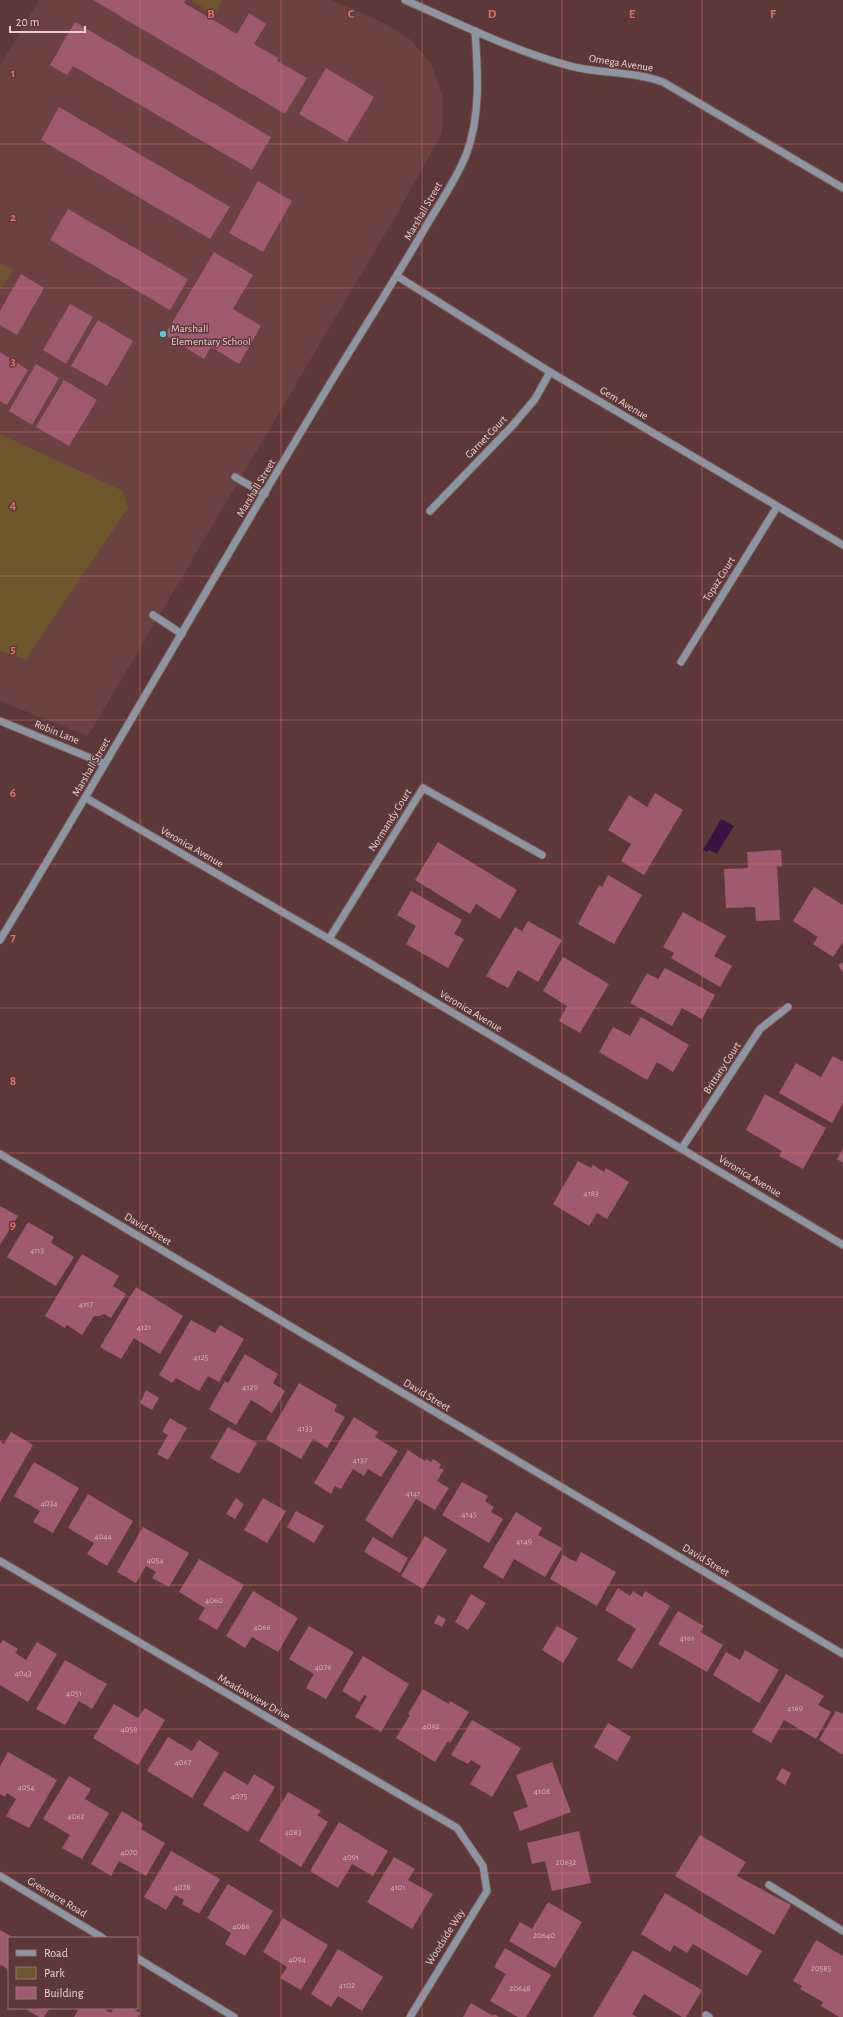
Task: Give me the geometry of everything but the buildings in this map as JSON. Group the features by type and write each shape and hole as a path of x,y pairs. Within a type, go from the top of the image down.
{"street":[{"name":"Omega Avenue","path":"404,0 475,31 571,67 634,74 663,82 843,188"},
{"name":"Marshall Street","path":"0,940 462,165 467,153 475,111 478,79 475,31"},
{"name":"Gem Avenue","path":"397,276 550,372 843,545"},
{"name":"Garnet Court","path":"430,511 513,425 535,399 550,372"},
{"path":"235,476 265,494"},
{"name":"Topaz Court","path":"681,662 777,507"},
{"path":"153,615 182,634"},
{"name":"Robin Lane","path":"0,721 105,764"},
{"name":"Normandy Court","path":"329,939 423,788 542,855"},
{"name":"Veronica Avenue","path":"86,798 329,939 843,1245"},
{"name":"Brittany Court","path":"682,1148 760,1029 788,1007"},
{"name":"David Street","path":"0,1154 843,1654"},
{"name":"Meadowview Drive","path":"0,1561 457,1828 483,1866"},
{"name":"Woodside Way","path":"410,2017 487,1891 483,1866"},
{"name":"Greenacre Road","path":"0,1876 101,1937"},
{"path":"769,1885 843,1931"},
{"path":"138,1959 234,2017"}],"shaded area":[{"name":"Marshall Elementary School","path":"39,0 331,0 380,21 411,40 431,64 443,97 442,133 402,205 88,736 0,701 0,66"},
{"path":"721,819 734,826 717,854 709,850 707,852 703,850"}],"green space":[{"path":"191,0 223,0 214,15"},
{"path":"0,263 13,270 0,291"},
{"path":"0,434 123,491 128,508 31,651 27,660 0,651"}],"place":[{"name":"Marshall Elementary School","path":"163,334"}]}
